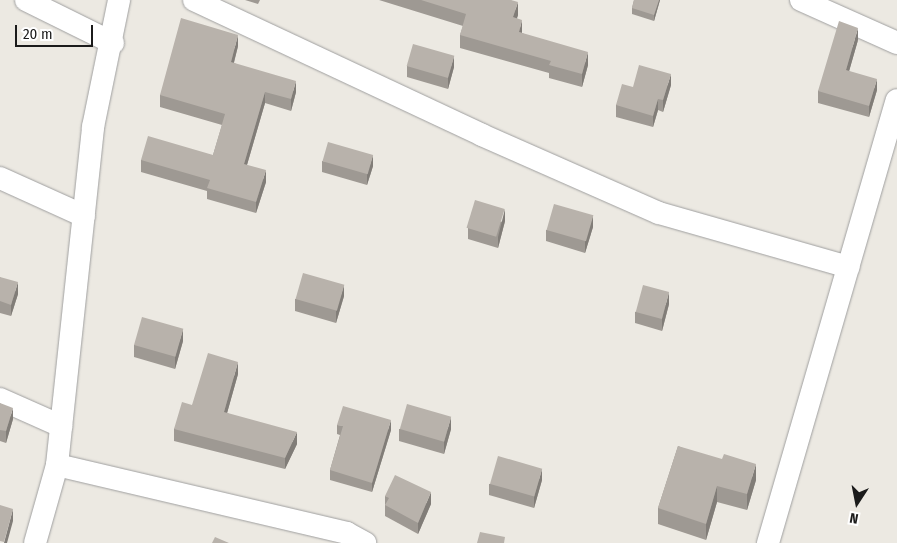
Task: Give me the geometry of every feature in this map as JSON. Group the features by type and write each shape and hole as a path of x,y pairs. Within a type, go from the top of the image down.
{"street":[{"path":"26,0 112,42"},
{"path":"35,543 57,465 93,127 112,42 119,0"},
{"path":"194,0 482,135 659,212 848,267"},
{"path":"801,0 897,43"},
{"path":"768,543 897,100"},
{"path":"0,178 84,216"},
{"path":"0,399 61,426"},
{"path":"57,465 346,533 365,543"}],"building":[{"path":"421,0 511,0 518,2 513,17 522,20 519,32 588,52 582,74 549,65 551,61 460,35 466,14"},
{"path":"634,0 659,0 654,15 632,8"},
{"path":"181,18 238,35 231,62 296,81 291,99 265,92 244,164 266,170 256,202 207,188 210,180 141,160 148,136 213,155 225,114 160,95"},
{"path":"839,21 858,28 846,70 877,79 869,106 818,91"},
{"path":"413,44 454,56 448,78 407,66"},
{"path":"639,65 671,74 663,100 658,99 653,116 616,105 622,84 633,87"},
{"path":"328,142 373,155 368,174 322,161"},
{"path":"475,200 505,209 496,237 467,228"},
{"path":"554,204 593,215 586,241 547,230"},
{"path":"303,273 344,285 337,311 296,299"},
{"path":"0,277 18,282 11,305 0,301"},
{"path":"643,285 669,292 662,319 636,312"},
{"path":"142,317 183,329 175,357 134,345"},
{"path":"208,353 238,362 224,412 297,432 285,458 174,429 182,402 192,405"},
{"path":"0,403 13,408 6,431 0,430"},
{"path":"407,404 451,417 444,442 400,429"},
{"path":"343,406 391,420 372,483 330,470 343,426 337,425"},
{"path":"678,446 722,459 724,454 756,464 747,494 717,486 706,524 658,508"},
{"path":"498,456 542,469 534,497 490,484"},
{"path":"395,475 431,492 418,523 385,505 389,498 385,496"},
{"path":"0,505 13,509 4,542 0,541"},
{"path":"480,532 505,537 504,543 477,543"},
{"path":"215,537 229,543 212,543"}]}
